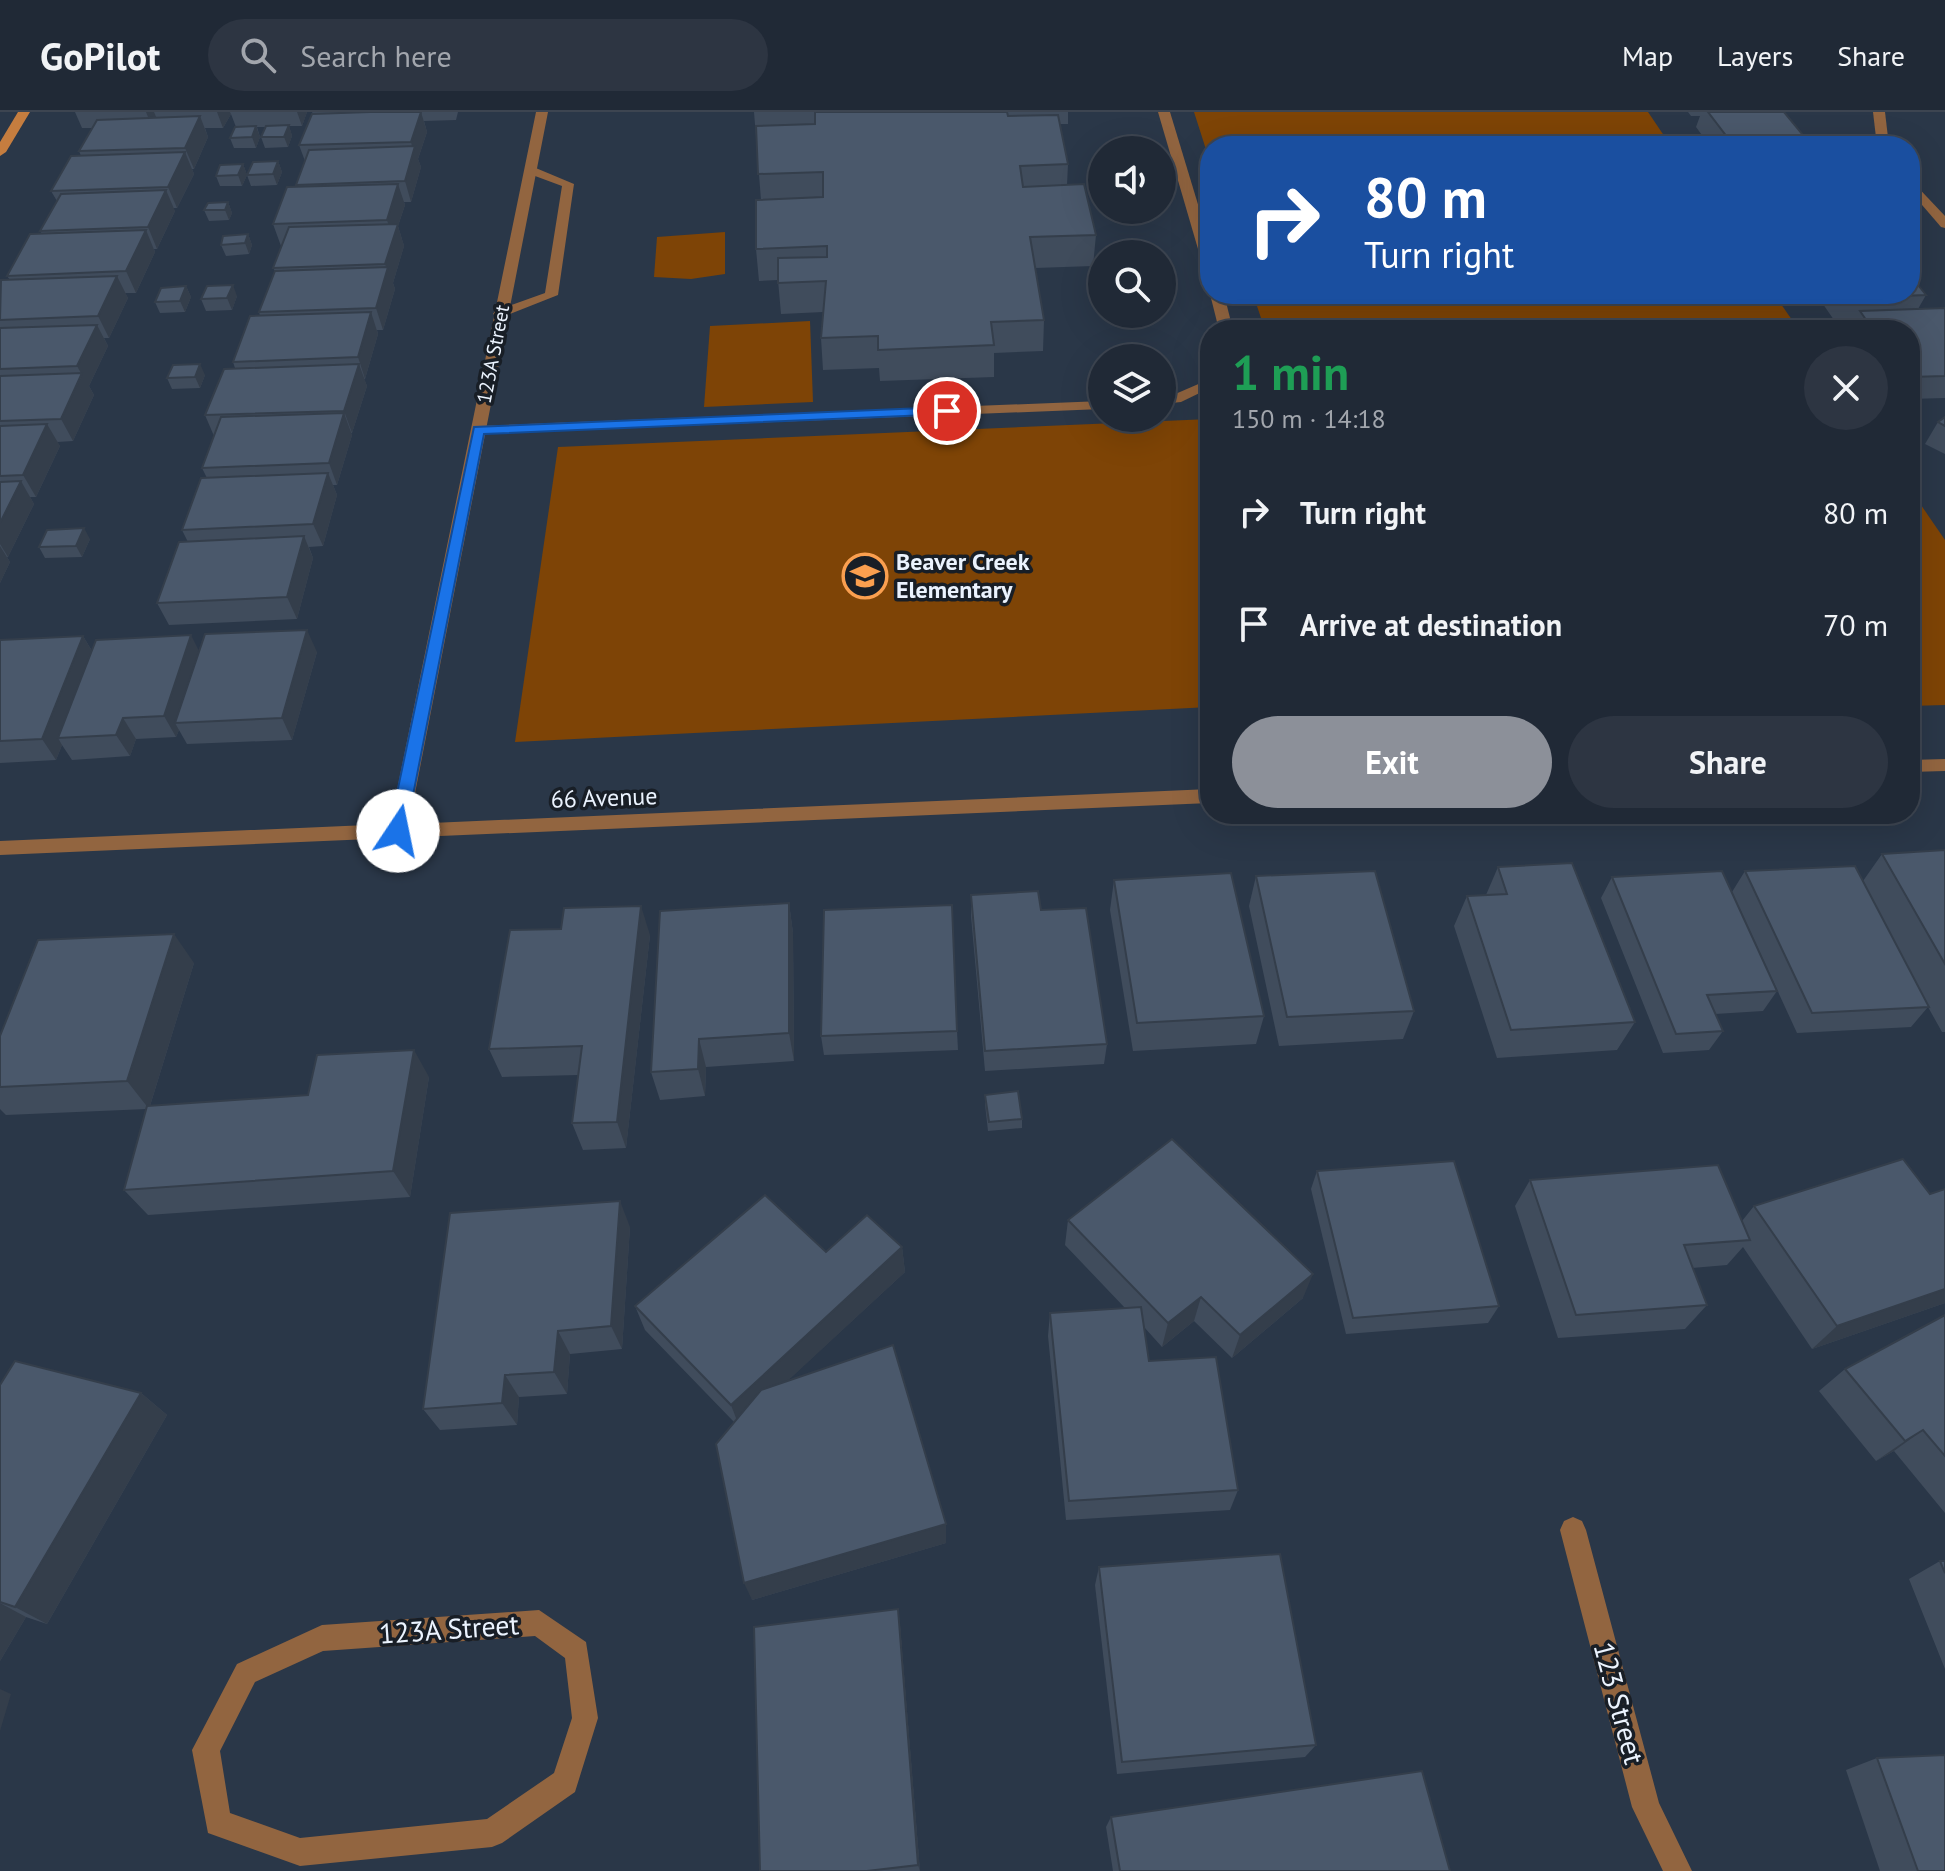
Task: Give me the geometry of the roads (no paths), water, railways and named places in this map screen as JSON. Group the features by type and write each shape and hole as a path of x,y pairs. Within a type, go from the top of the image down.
{"street":[{"path":"0,152 24,112"},
{"name":"123A Street","path":"398,831 542,112"},
{"path":"1164,112 1200,233"},
{"path":"1879,112 1882,136"},
{"path":"500,314 551,295 568,184 531,170"},
{"path":"1920,195 1945,224"},
{"path":"1176,399 1200,388"},
{"path":"478,430 1088,406"},
{"path":"1920,766 1945,765"},
{"name":"66 Avenue","path":"0,848 1200,796"},
{"name":"123 Street","path":"1573,1530 1646,1807 1678,1871"},
{"name":"123A Street","path":"539,1623 577,1651 585,1718 565,1782 492,1833 298,1861 218,1823 206,1750 246,1673 322,1638 523,1624 539,1623"}],"place":[{"name":"Beaver Creek Elementary","path":"865,576"}]}
